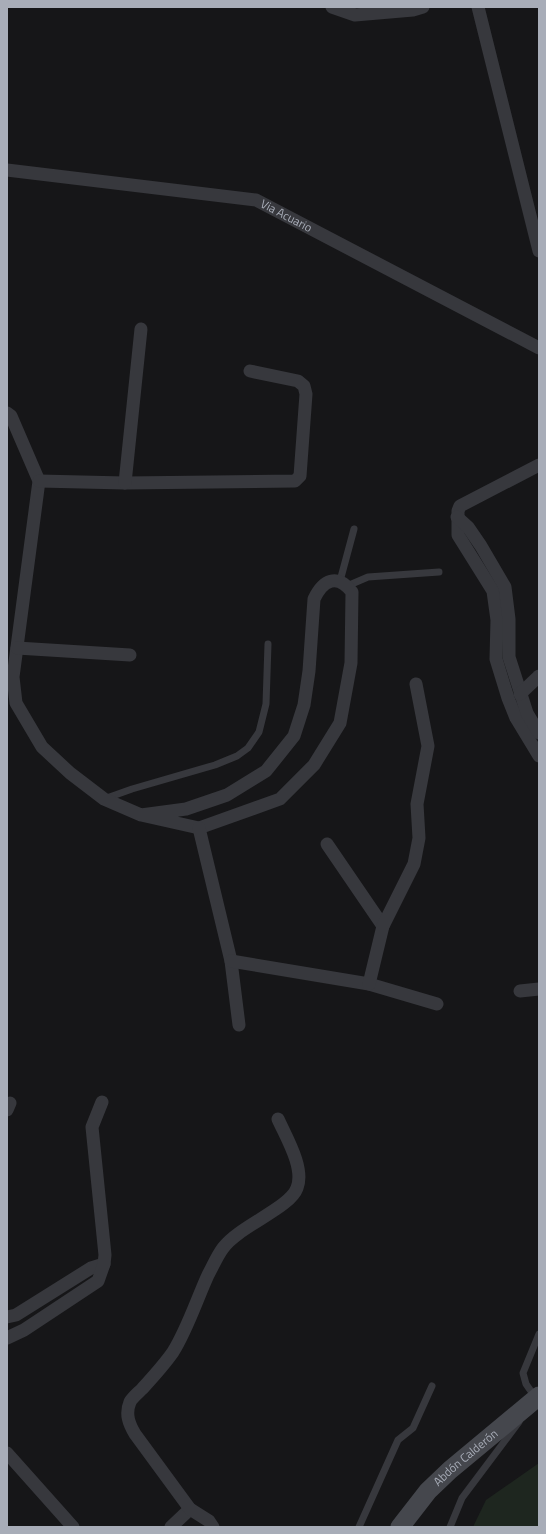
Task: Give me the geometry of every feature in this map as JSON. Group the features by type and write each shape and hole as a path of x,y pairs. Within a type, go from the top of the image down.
{"street":[{"path":"332,7 355,15 413,10 423,7"},
{"path":"478,7 539,251"},
{"name":"Via Acuario","path":"7,170 256,200 539,348"},
{"path":"125,483 141,329"},
{"path":"39,481 125,483 295,481 300,476 306,394 304,386 298,381 250,371"},
{"path":"7,413 11,416 39,481 13,677 12,704 42,747 70,773 104,799 141,815 199,828 280,799 314,765 340,723 351,663 352,592 344,583 332,581 319,588 314,599 309,671 304,704 294,736 266,771 227,795 186,809 141,815"},
{"path":"539,465 460,506 457,517 458,535 493,591 497,620 496,659 516,718 539,756"},
{"path":"457,517 468,527 505,587 509,619 509,657 527,713 539,733"},
{"path":"17,648 130,655"},
{"path":"520,694 539,676"},
{"path":"369,984 383,926 414,864 419,838 417,804 428,746 416,684"},
{"path":"199,828 231,962 239,1025"},
{"path":"327,844 383,926"},
{"path":"231,962 369,984 437,1004"},
{"path":"520,990 539,989"},
{"path":"7,1338 24,1330 98,1281 104,1264 105,1255 92,1127 102,1102"},
{"path":"213,1527 209,1521 190,1508 135,1434 128,1423 127,1413 130,1402 161,1368 173,1351 223,1248 239,1232 282,1205 295,1194 298,1186 298,1169 296,1158 278,1119"},
{"path":"7,1318 16,1315 90,1268 104,1264"},
{"name":"Abdón Calderón","path":"400,1527 428,1491 444,1475 537,1397"},
{"path":"7,1453 73,1527"},
{"path":"171,1527 190,1508"}],"lane":[{"path":"354,529 344,583 368,577 439,572"},
{"path":"104,799 132,789 215,765 237,756 248,748 259,732 266,704 268,644"},
{"path":"450,1527 462,1498 537,1397 526,1384 523,1373 539,1334"},
{"path":"359,1527 398,1440 413,1428 432,1386"}],"shaded area":[{"path":"539,1463 539,1527 473,1527 486,1500"}]}
